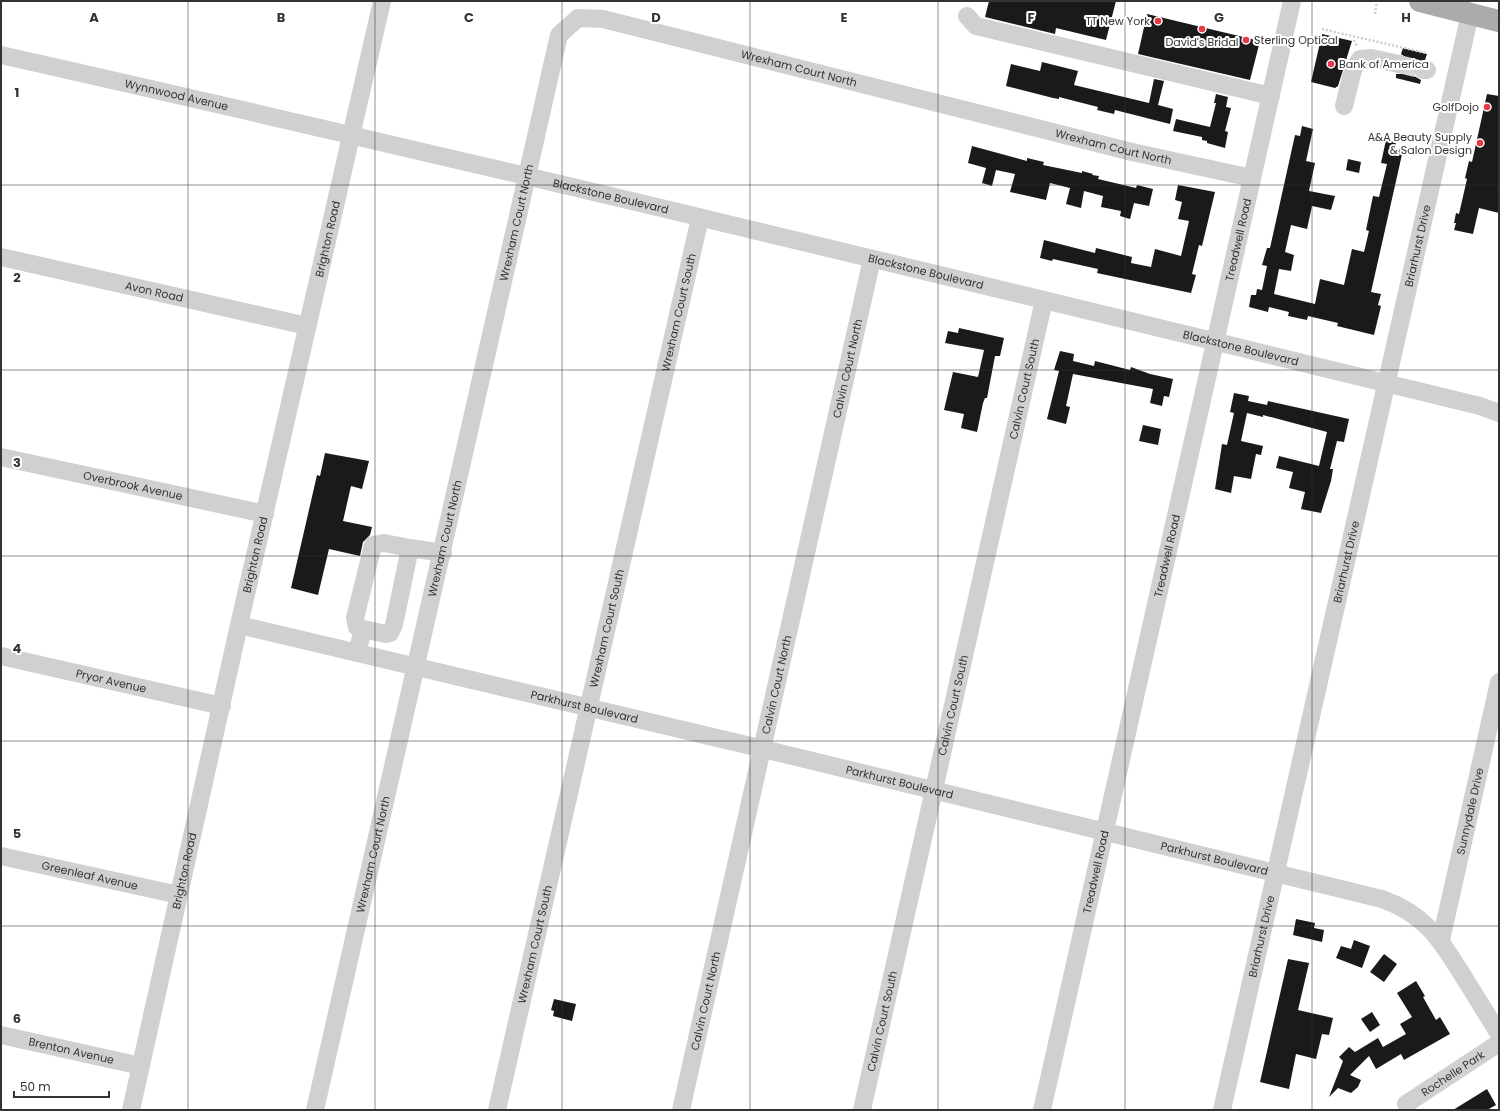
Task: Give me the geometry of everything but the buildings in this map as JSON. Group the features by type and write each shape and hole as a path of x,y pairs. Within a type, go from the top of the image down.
{"main road":[{"path":"1420,1 1499,21"}],"street":[{"name":"Brighton Road","path":"131,1110 239,625 382,1"},
{"name":"Treadwell Road","path":"1042,1110 1292,1"},
{"name":"Briarhurst Drive","path":"1222,1110 1470,14"},
{"path":"967,16 976,26 1271,96"},
{"name":"Wrexham Court North","path":"315,1110 443,553 559,35 578,18 603,19 1132,152 1252,178"},
{"name":"Wynnwood Avenue","path":"1,55 352,134"},
{"path":"1344,106 1352,70 1360,59 1371,58 1399,64"},
{"name":"Blackstone Boulevard","path":"352,134 1215,341 1480,406 1499,413"},
{"name":"Wrexham Court South","path":"497,1110 700,218"},
{"name":"Avon Road","path":"1,257 307,326"},
{"name":"Calvin Court North","path":"681,1110 872,259"},
{"name":"Calvin Court South","path":"862,1110 1044,300"},
{"name":"Overbrook Avenue","path":"1,457 265,514"},
{"path":"410,548 394,625 390,633 386,634 358,627 355,618 373,545 384,543 443,553"},
{"name":"Parkhurst Boulevard","path":"239,625 1276,872 1395,904 1427,925 1441,940 1499,1034"},
{"path":"357,653 363,629"},
{"name":"Pryor Avenue","path":"1,656 222,706"},
{"name":"Sunnydale Drive","path":"1441,940 1499,682"},
{"name":"Greenleaf Avenue","path":"1,856 179,895"},
{"name":"Brenton Avenue","path":"1,1035 141,1066"},
{"name":"Rochelle Park","path":"1406,1104 1499,1043"}],"path":[{"path":"1375,14 1377,2"},
{"path":"1322,29 1356,37 1425,64"},
{"path":"1353,40 1356,37"}],"tunnel":[{"path":"1399,64 1423,70"}],"place":[{"name":"TT New York","path":"1158,21"},
{"name":"David's Bridal","path":"1202,29"},
{"name":"Sterling Optical","path":"1246,40"},
{"name":"Bank of America","path":"1331,64"},
{"name":"GolfDojo","path":"1487,107"},
{"name":"A&A Beauty Supply & Salon Design","path":"1480,143"}]}
